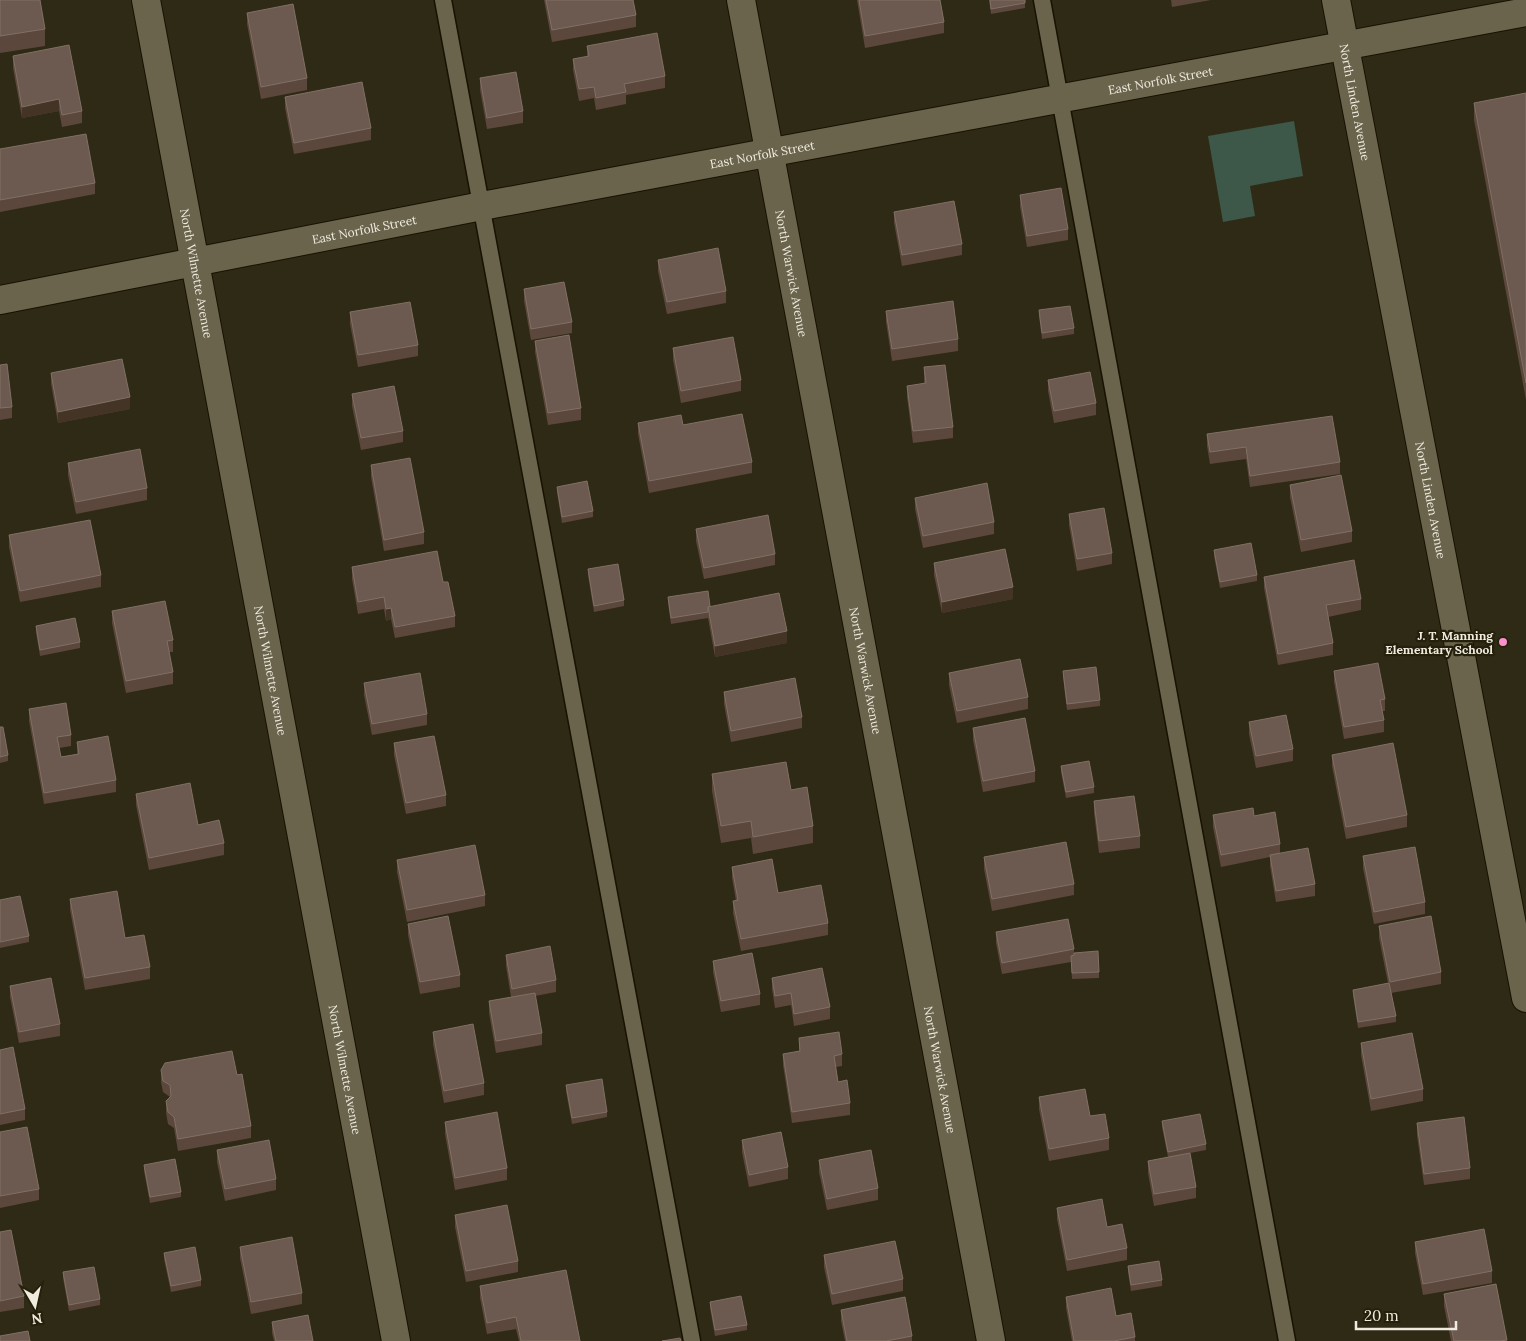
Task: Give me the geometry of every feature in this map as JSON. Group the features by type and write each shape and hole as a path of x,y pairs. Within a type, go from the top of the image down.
{"street":[{"name":"North Wilmette Avenue","path":"146,0 396,1341"},
{"name":"North Warwick Avenue","path":"741,0 991,1341"},
{"name":"North Linden Avenue","path":"1336,0 1526,998"},
{"name":"East Norfolk Street","path":"0,300 482,206 1526,12"}],"lane":[{"path":"443,0 692,1341"},
{"path":"1042,0 1287,1341"}],"green space":[{"path":"1294,121 1303,176 1250,186 1255,216 1223,222 1208,136"}],"building":[{"path":"0,0 40,0 45,29 0,36"},
{"path":"546,0 633,0 636,15 552,30"},
{"path":"859,0 940,0 944,22 865,36"},
{"path":"990,0 1025,0 1025,3 991,9"},
{"path":"293,4 307,78 261,87 247,13"},
{"path":"657,33 665,76 624,84 626,92 596,98 594,87 579,89 573,59 589,56 587,46"},
{"path":"69,45 82,111 62,115 59,99 22,107 13,56"},
{"path":"516,72 523,111 487,118 480,78"},
{"path":"362,82 371,128 294,143 285,97"},
{"path":"1526,93 1526,383 1474,103"},
{"path":"86,134 95,183 0,200 0,149"},
{"path":"1061,188 1068,229 1027,236 1020,195"},
{"path":"954,201 962,244 902,255 894,212"},
{"path":"718,248 726,291 667,302 658,260"},
{"path":"564,282 572,322 531,329 524,289"},
{"path":"953,301 958,339 892,349 886,311"},
{"path":"410,302 418,345 358,355 350,312"},
{"path":"1070,306 1074,328 1042,333 1039,310"},
{"path":"569,335 581,408 548,413 535,341"},
{"path":"733,337 741,380 681,391 673,348"},
{"path":"122,359 130,397 58,412 51,373"},
{"path":"7,364 12,407 0,408 0,365"},
{"path":"945,365 953,427 913,431 907,386 926,383 924,367"},
{"path":"1090,372 1096,403 1054,411 1048,380"},
{"path":"394,386 403,431 361,438 352,394"},
{"path":"742,414 752,462 649,481 638,423 681,415 683,425"},
{"path":"1332,416 1340,462 1250,476 1246,447 1210,452 1207,434"},
{"path":"140,449 147,488 76,502 68,463"},
{"path":"410,458 424,532 384,540 371,465"},
{"path":"1341,475 1352,531 1301,540 1290,485"},
{"path":"587,481 593,511 562,517 557,487"},
{"path":"987,483 994,522 923,536 915,498"},
{"path":"1104,508 1112,553 1077,559 1069,514"},
{"path":"768,515 775,554 704,568 696,529"},
{"path":"90,520 101,575 20,591 9,535"},
{"path":"1251,543 1257,575 1220,582 1214,550"},
{"path":"1005,549 1013,587 942,602 934,563"},
{"path":"437,551 443,582 448,582 455,616 395,627 391,608 386,609 384,597 358,602 352,567"},
{"path":"1354,560 1361,599 1326,605 1333,643 1278,654 1264,577"},
{"path":"618,564 624,600 594,606 588,569"},
{"path":"708,591 710,606 708,607 708,612 671,618 668,597"},
{"path":"779,593 787,631 715,646 708,607"},
{"path":"165,601 173,640 167,641 173,672 126,681 112,611"},
{"path":"75,618 80,642 40,650 36,626"},
{"path":"1020,659 1028,697 957,711 949,673"},
{"path":"1378,663 1385,699 1380,700 1384,720 1344,727 1334,671"},
{"path":"1096,667 1100,700 1067,704 1063,671"},
{"path":"420,673 427,714 372,724 364,683"},
{"path":"795,678 802,717 731,731 724,692"},
{"path":"66,703 71,735 57,737 61,757 79,754 77,742 108,736 116,780 44,793 29,709"},
{"path":"1286,715 1293,749 1256,756 1249,722"},
{"path":"1025,718 1035,771 983,781 973,728"},
{"path":"0,727 3,727 8,755 0,757"},
{"path":"434,736 446,795 406,803 394,743"},
{"path":"1393,743 1407,815 1346,827 1332,755"},
{"path":"1089,761 1094,787 1066,792 1061,766"},
{"path":"786,762 791,790 807,787 813,826 753,837 751,821 721,826 712,774"},
{"path":"190,783 198,825 219,820 224,843 149,858 136,794"},
{"path":"1134,796 1140,836 1099,841 1094,801"},
{"path":"1253,808 1254,816 1275,812 1280,844 1221,855 1213,815"},
{"path":"1066,842 1074,884 992,899 984,857"},
{"path":"475,845 485,895 407,910 397,860"},
{"path":"1415,847 1425,902 1374,912 1363,856"},
{"path":"1308,848 1315,884 1276,891 1270,855"},
{"path":"772,859 778,893 821,885 828,923 741,939 733,901 738,900 732,867"},
{"path":"117,891 125,938 144,935 150,967 85,978 70,899"},
{"path":"20,896 29,936 0,942 0,900"},
{"path":"448,916 460,975 420,982 408,924"},
{"path":"1431,916 1441,972 1390,982 1379,926"},
{"path":"1068,919 1074,949 1002,963 996,932"},
{"path":"550,946 556,980 512,989 506,955"},
{"path":"1098,951 1099,972 1072,973 1071,956 1074,953"},
{"path":"752,953 760,994 721,1001 713,961"},
{"path":"822,968 830,1007 794,1014 791,993 775,996 772,978"},
{"path":"51,978 60,1024 19,1032 10,986"},
{"path":"1389,983 1396,1016 1358,1022 1353,990"},
{"path":"535,993 542,1033 496,1041 489,1001"},
{"path":"473,1024 484,1083 444,1091 433,1032"},
{"path":"839,1032 842,1054 834,1056 838,1082 847,1080 850,1103 792,1112 783,1054 800,1051 799,1038"},
{"path":"1412,1033 1423,1089 1371,1099 1361,1043"},
{"path":"13,1047 25,1109 0,1114 0,1050"},
{"path":"232,1051 237,1075 242,1074 251,1126 178,1139 174,1117 168,1112 166,1101 171,1096 170,1085 163,1081 161,1070 165,1063"},
{"path":"602,1079 607,1112 572,1118 566,1085"},
{"path":"1085,1089 1090,1116 1105,1114 1109,1138 1049,1149 1039,1097"},
{"path":"497,1112 507,1168 455,1178 445,1122"},
{"path":"1200,1114 1206,1144 1168,1152 1162,1121"},
{"path":"1464,1117 1470,1168 1424,1174 1417,1123"},
{"path":"27,1127 39,1189 0,1196 0,1132"},
{"path":"781,1132 788,1167 749,1175 742,1140"},
{"path":"269,1140 276,1179 225,1189 217,1150"},
{"path":"871,1150 878,1188 827,1199 819,1160"},
{"path":"1190,1153 1196,1187 1154,1194 1148,1161"},
{"path":"175,1159 181,1192 150,1197 144,1165"},
{"path":"1102,1199 1107,1227 1122,1224 1127,1248 1067,1260 1057,1208"},
{"path":"507,1205 518,1261 466,1271 455,1215"},
{"path":"1484,1229 1492,1271 1423,1284 1415,1242"},
{"path":"11,1230 24,1296 0,1301 0,1232"},
{"path":"292,1237 302,1293 251,1302 240,1247"},
{"path":"895,1241 903,1279 832,1294 824,1255"},
{"path":"195,1247 201,1280 171,1286 164,1253"},
{"path":"1159,1261 1162,1280 1131,1285 1128,1266"},
{"path":"94,1267 100,1299 69,1305 63,1272"},
{"path":"566,1270 580,1341 521,1341 516,1317 487,1323 480,1286"},
{"path":"1496,1284 1507,1340 1454,1341 1444,1294"},
{"path":"1111,1288 1116,1316 1131,1313 1135,1337 1114,1341 1074,1341 1066,1297"},
{"path":"741,1296 747,1325 715,1330 710,1302"},
{"path":"905,1297 912,1336 886,1341 847,1341 841,1310"},
{"path":"308,1315 313,1341 276,1341 272,1322"},
{"path":"28,1331 30,1341 0,1341 0,1336"},
{"path":"680,1338 681,1341 662,1341"}],"place":[{"name":"J. T. Manning Elementary School","path":"1503,642"}]}
